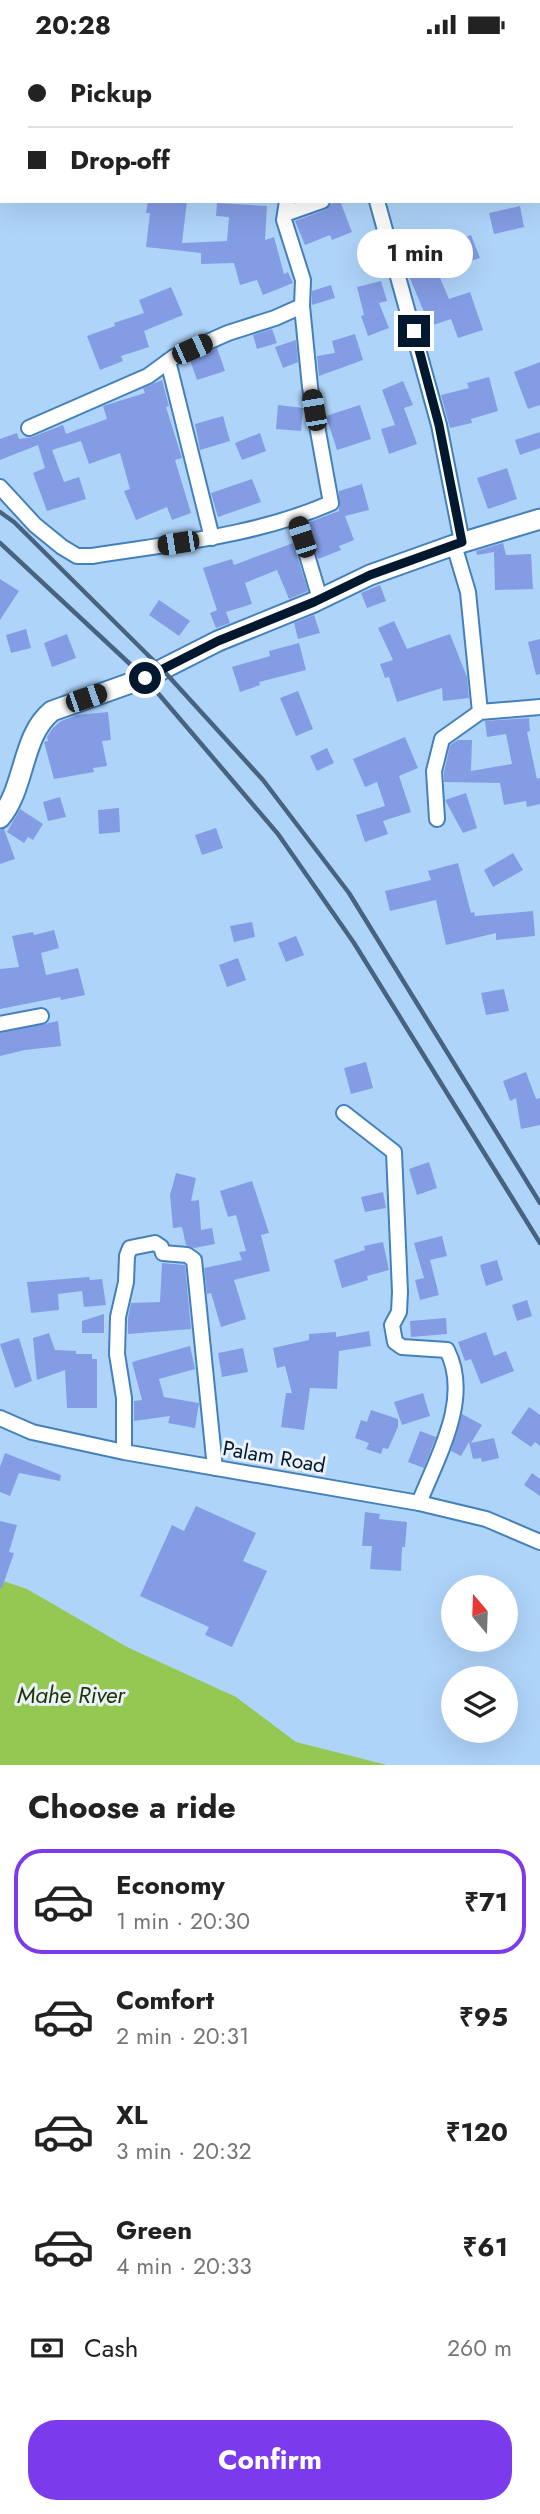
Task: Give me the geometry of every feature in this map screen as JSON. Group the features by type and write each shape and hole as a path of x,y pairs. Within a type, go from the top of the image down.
{"main road":[{"path":"0,818 18,785 35,732 42,719 52,711 145,678 218,641 320,599 370,575 458,543 540,519"}],"street":[{"path":"0,487 35,525 77,556 212,538 296,518 331,503 310,387 302,306 303,280 284,220 286,208 312,203"},
{"path":"378,203 439,425 468,592 480,712"},
{"path":"29,428 148,376 168,361 228,333 302,306"},
{"path":"168,361 212,538"},
{"path":"296,518 320,599"},
{"path":"438,819 434,771 442,739 480,712 540,707"},
{"path":"0,1024 41,1016"},
{"path":"344,1113 394,1152 400,1293 398,1312 392,1325 395,1342 402,1347 447,1350 453,1361 455,1410 419,1503"},
{"path":"124,1452 124,1398 117,1354 118,1317 126,1282 127,1255 130,1248 155,1243 161,1247 163,1254 187,1255 194,1260 215,1468"},
{"name":"Palam Road","path":"0,1418 32,1432 124,1452 419,1503 486,1519 540,1542"}],"water":[{"name":"Mahe River","path":"0,1580 27,1589 127,1647 236,1697 296,1742 387,1765 0,1765"}],"building":[{"path":"148,203 187,203 182,243 227,241 229,217 216,216 217,203 267,206 265,240 274,237 284,274 288,272 293,283 263,295 257,280 240,285 234,263 201,264 201,253 146,247 150,213 146,213"},
{"path":"341,203 352,232 332,240 330,235 305,245 295,221 325,210 331,204"},
{"path":"520,206 524,227 494,234 489,213"},
{"path":"471,235 480,258 459,265 450,243"},
{"path":"432,259 449,299 470,292 483,330 458,338 451,319 430,326 406,269"},
{"path":"381,281 387,301 379,303 389,328 368,336 361,316 364,315 357,287"},
{"path":"331,285 335,298 312,305 312,291"},
{"path":"171,287 183,315 144,331 149,347 121,356 123,361 100,370 87,336 144,313 139,300"},
{"path":"272,329 277,343 257,349 253,335"},
{"path":"355,334 363,360 319,376 317,356 335,353 332,341"},
{"path":"296,340 298,362 283,368 275,347"},
{"path":"217,348 225,371 197,380 190,360"},
{"path":"540,362 540,405 528,409 514,372"},
{"path":"489,377 498,411 471,419 472,423 450,428 441,395 469,388 467,383"},
{"path":"162,380 169,406 166,407 182,458 175,460 191,513 172,520 167,507 136,520 124,491 130,489 120,453 89,464 81,441 52,450 64,482 79,477 86,499 47,511 33,473 45,468 38,445 0,460 0,439 17,433 19,439 32,437 63,425 66,434 107,419 103,406 145,393 143,388"},
{"path":"403,381 413,405 404,408 417,444 389,454 381,429 395,425 382,390"},
{"path":"278,405 303,408 301,431 276,429"},
{"path":"360,405 371,439 337,450 326,416"},
{"path":"223,416 230,441 200,450 195,424"},
{"path":"540,432 540,448 520,455 515,440"},
{"path":"260,433 266,451 242,460 235,443"},
{"path":"507,468 517,499 488,509 477,478"},
{"path":"252,479 261,502 218,517 211,493"},
{"path":"362,484 369,510 345,516 354,540 339,546 341,550 318,559 307,523 339,511 339,491"},
{"path":"293,543 308,591 289,599 277,570 245,583 252,604 226,612 230,623 216,628 210,613 217,610 203,568 232,559 234,565"},
{"path":"503,543 506,555 531,554 533,589 495,590 494,552 477,555 476,551"},
{"path":"0,579 19,591 0,620"},
{"path":"380,585 386,601 367,608 361,593"},
{"path":"159,600 190,621 179,636 149,615"},
{"path":"314,615 320,633 298,639 294,623"},
{"path":"394,621 407,649 450,634 467,677 469,698 443,701 442,688 397,702 389,677 385,678 380,664 393,660 378,628"},
{"path":"26,629 31,648 11,653 6,635"},
{"path":"67,634 76,658 52,667 44,643"},
{"path":"540,639 540,674 536,675 528,642"},
{"path":"299,643 306,670 259,682 260,685 240,692 232,667 270,656 269,651"},
{"path":"298,691 313,729 296,736 280,698"},
{"path":"108,712 111,740 102,741 107,766 93,768 94,772 54,779 44,742 48,741 47,737 52,729 61,721 77,715"},
{"path":"529,718 530,731 527,732 537,779 540,778 540,804 527,807 526,801 504,805 500,783 444,782 450,745 458,740 472,740 471,771 512,764 506,734 487,737 485,721"},
{"path":"405,737 418,768 399,776 411,812 383,821 388,834 365,842 356,815 385,806 377,782 365,787 353,759"},
{"path":"327,748 334,763 317,771 310,756"},
{"path":"466,793 477,828 463,833 445,800"},
{"path":"60,797 66,817 48,821 43,802"},
{"path":"119,808 120,832 99,834 98,810"},
{"path":"20,809 43,824 33,840 28,837 24,843 7,832"},
{"path":"216,828 223,848 202,855 195,835"},
{"path":"4,829 15,859 0,864 0,830"},
{"path":"513,853 523,870 493,887 484,870"},
{"path":"458,863 471,913 474,912 475,916 533,911 535,936 496,940 496,933 446,945 436,900 390,911 385,891 431,880 428,871"},
{"path":"252,922 255,937 234,942 230,926"},
{"path":"54,930 59,948 41,953 46,975 78,968 85,995 0,1009 0,969 19,967 12,936 33,932 34,935"},
{"path":"296,936 304,955 286,962 278,943"},
{"path":"238,958 246,980 227,987 219,965"},
{"path":"504,989 509,1011 486,1015 481,993"},
{"path":"58,1021 61,1046 0,1056 0,1033"},
{"path":"366,1062 373,1088 351,1094 344,1068"},
{"path":"526,1072 536,1099 540,1098 540,1125 521,1129 516,1098 510,1101 503,1081"},
{"path":"429,1162 437,1188 417,1195 409,1169"},
{"path":"176,1173 196,1178 191,1201 199,1200 201,1230 212,1228 215,1244 194,1248 186,1245 182,1227 173,1228 170,1195"},
{"path":"252,1181 269,1233 261,1235 270,1271 234,1280 246,1319 221,1327 211,1293 207,1294 204,1268 242,1260 239,1252 246,1251 236,1215 228,1217 220,1191"},
{"path":"383,1192 386,1208 365,1212 361,1197"},
{"path":"442,1236 447,1256 430,1260 439,1295 420,1300 415,1280 424,1278 414,1243"},
{"path":"383,1242 389,1270 367,1276 368,1280 342,1288 334,1260 365,1250 364,1246"},
{"path":"497,1260 503,1280 486,1286 480,1265"},
{"path":"162,1263 185,1265 191,1329 128,1334 131,1303 160,1302"},
{"path":"89,1277 90,1280 102,1279 106,1305 84,1307 82,1291 58,1294 59,1310 31,1313 27,1282"},
{"path":"527,1300 532,1316 517,1321 512,1305"},
{"path":"104,1314 104,1333 82,1333 82,1321"},
{"path":"446,1318 447,1334 411,1337 410,1321"},
{"path":"369,1331 371,1346 339,1351 337,1389 310,1388 304,1430 281,1427 286,1393 292,1393 285,1366 277,1368 273,1348 309,1340 309,1334 336,1332 336,1337"},
{"path":"486,1332 494,1356 506,1351 514,1371 481,1384 471,1359 465,1361 458,1342"},
{"path":"49,1333 55,1350 92,1354 92,1359 97,1359 97,1408 67,1408 65,1370 37,1380 33,1338"},
{"path":"19,1338 32,1381 15,1388 0,1344"},
{"path":"190,1346 195,1369 159,1379 164,1397 199,1403 195,1428 168,1423 170,1416 134,1421 134,1401 142,1400 132,1362"},
{"path":"243,1348 248,1372 222,1377 218,1353"},
{"path":"423,1393 430,1416 402,1425 394,1402"},
{"path":"529,1407 540,1415 540,1446 535,1442 531,1447 511,1433"},
{"path":"371,1410 398,1419 398,1427 388,1449 383,1448 381,1454 366,1449 369,1443 355,1438 361,1420 367,1422"},
{"path":"462,1414 482,1425 471,1443 494,1438 499,1458 482,1462 481,1458 473,1459 469,1442 461,1456 451,1451"},
{"path":"420,1431 436,1437 424,1468 408,1462"},
{"path":"5,1453 61,1475 60,1481 19,1473 10,1496 0,1492 0,1467"},
{"path":"532,1473 540,1479 540,1496 524,1485"},
{"path":"196,1506 256,1533 243,1561 267,1571 232,1647 205,1635 209,1627 140,1596 172,1525 184,1531"},
{"path":"365,1512 380,1514 379,1519 407,1522 401,1571 370,1569 372,1546 362,1546"},
{"path":"0,1521 17,1525 9,1552 14,1553 2,1588 0,1588"}],"railway":[{"path":"0,512 14,522 162,669 263,780 349,893 540,1203"},
{"path":"0,543 145,678 278,834 354,943 540,1243"}],"route":[{"path":"145,678 218,641 314,602 370,575 462,542 439,425 414,331"}]}
